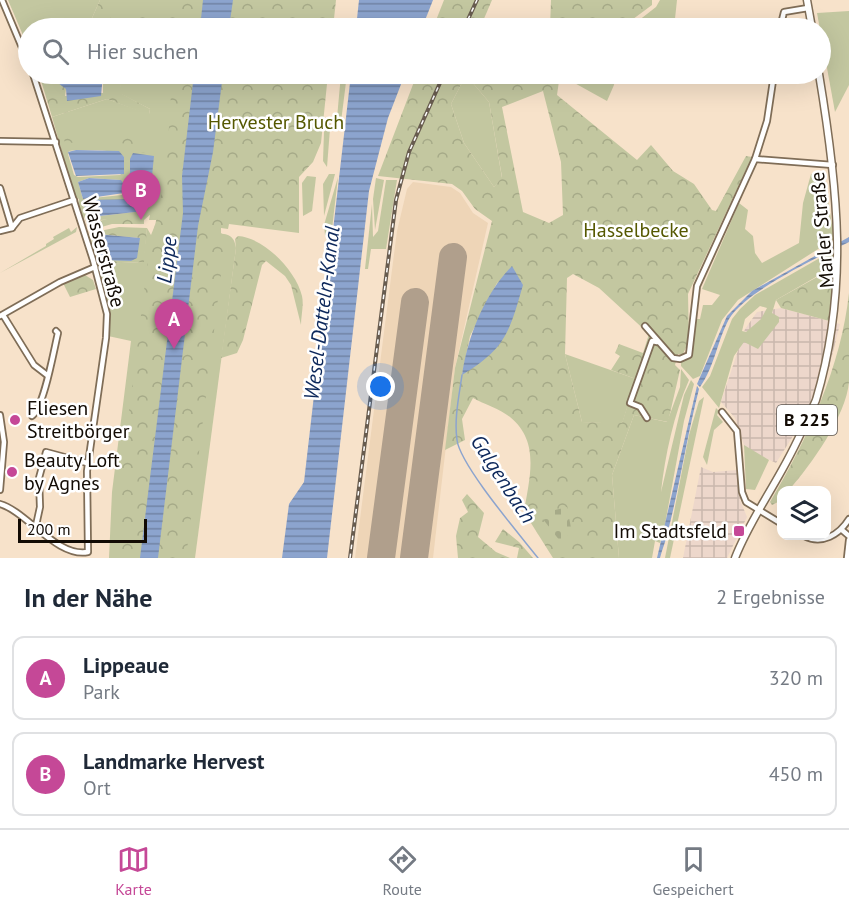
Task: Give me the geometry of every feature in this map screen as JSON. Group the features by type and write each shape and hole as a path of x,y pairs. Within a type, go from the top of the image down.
{"main road":[{"path":"807,0 810,18"},
{"name":"Marler Straße","path":"821,84 834,165 845,257"},
{"name":"Marler Straße","path":"735,558 785,465 817,398 835,349 842,315"}],"street":[{"path":"2,0 18,38"},
{"path":"782,18 784,12 808,8"},
{"name":"Wasserstraße","path":"35,530 70,552 78,554 88,552 85,499 87,463 107,326 105,301 36,84"},
{"path":"645,326 657,342 675,359 683,359 689,355 697,286 755,159 767,121 773,84"},
{"path":"0,141 56,142"},
{"path":"755,159 834,165"},
{"path":"0,188 12,228"},
{"path":"0,231 12,228 20,219 74,200"},
{"path":"47,375 34,365 1,315 60,282 95,267"},
{"path":"32,416 37,413 58,333 56,331"},
{"path":"647,418 640,407 630,403 652,341 657,342"},
{"path":"722,412 737,431 742,492 746,502 777,521"},
{"path":"0,415 4,442 0,490"},
{"path":"0,504 8,506 35,530 40,507 39,478 46,452 54,452 87,463"},
{"path":"831,536 842,530 849,519"},
{"path":"842,530 849,538 847,558"}],"shaded area":[{"path":"413,182 451,187 460,193 473,213 488,223 455,368 433,558 355,558 397,231 407,189"},
{"path":"781,308 840,324 829,368 817,398 776,463 745,448 735,418 721,402 745,329 757,312"},
{"path":"701,467 713,472 737,470 740,500 747,517 727,558 683,558"}],"green space":[{"path":"8,0 100,0 92,18 18,18 18,24"},
{"path":"100,0 110,0 111,18 92,18"},
{"path":"110,0 203,0 201,18 110,18"},
{"path":"169,0 336,0 334,18 170,18"},
{"path":"444,0 492,0 484,18 437,18"},
{"path":"551,0 652,0 652,5 634,18 550,18"},
{"path":"660,0 677,0 675,18 642,18 656,7"},
{"path":"849,11 849,85 835,112 830,84 831,18 818,18 817,13"},
{"path":"144,12 151,18 128,18"},
{"path":"42,84 63,84 66,89 65,96 103,93 103,84 120,84 122,94 150,109 149,115 107,99 52,117"},
{"path":"120,84 192,84 160,220 149,220 150,215 101,220 87,224 84,216 84,229 78,205 79,199 75,197 52,117 107,99 149,114 150,109 121,94","holes":["69,151 107,151 124,157 124,171 120,175 78,177 74,175","89,178 121,180 122,195 83,199 78,182","83,200 92,201 146,200 144,211 91,217 86,212"]},
{"name":"Hervester Bruch","path":"171,84 327,84 321,143 313,162 299,177 299,233 229,224 228,229 221,228 221,233 225,237 224,250 186,558 118,558 120,483 150,243 164,181"},
{"path":"340,84 346,84 340,130 336,129"},
{"name":"Hasselbecke","path":"413,84 461,84 451,104 464,143 494,187 502,177 489,102 474,84 559,84 557,95 637,160 651,145 673,171 694,184 712,210 716,211 746,156 752,157 688,294 689,341 683,354 678,354 675,365 680,370 668,422 634,415 612,475 619,558 553,558 524,512 530,474 529,449 520,427 506,414 473,398 462,419 465,440 445,450 455,368 492,221 475,209 462,191 452,184 378,176","holes":["543,91 561,162 563,215 549,223 523,212 502,107","573,274 599,288 649,334 643,353 619,344 615,353 620,356 611,370 636,379 622,423 582,422 565,354 567,278","498,281 462,375 470,336"]},
{"path":"461,84 474,84 489,102 502,178 494,187 464,143 451,104"},
{"path":"576,84 614,84 607,101"},
{"path":"331,116 327,167 323,161 324,132"},
{"path":"80,131 94,137 91,142 65,143 63,135"},
{"path":"127,132 142,138 144,143 149,142 148,147 157,147 154,154 134,151 135,144 117,143 114,138 117,134"},
{"path":"329,174 335,174 324,216 323,184"},
{"path":"811,174 825,181 832,225 837,237 738,300 722,320 700,376 693,379 681,366 681,362 692,354 695,319 700,319 703,305 712,305 720,295 702,289 739,203 748,210 745,229 753,236 755,253 762,263 799,243 803,203"},
{"path":"307,176 316,177 312,211 303,216 302,183"},
{"path":"338,177 331,238 325,235 324,225"},
{"path":"376,178 384,180 375,230 373,199"},
{"path":"386,180 397,180 386,249 371,249 368,269 365,269 372,204 373,237 378,231"},
{"path":"151,214 144,220 144,224 112,224 91,230 87,224 111,218"},
{"path":"155,225 162,226 140,558 109,558 112,492 131,341 108,336 107,304 85,232 90,236 99,264 143,262 147,228 151,235"},
{"path":"77,227 76,232 0,273 46,246 54,239 53,237 69,228 71,232"},
{"path":"119,227 147,228 144,262 99,264 90,233","holes":["97,234 140,238 102,260 93,237"]},
{"path":"216,233 230,236 236,248 195,558 158,558"},
{"path":"238,236 248,238 269,249 293,276 302,296 301,325 291,285 285,276 266,261 262,265 243,340 237,353 221,358 236,248 235,239"},
{"path":"839,247 835,266 776,300 772,313 779,317 779,322 758,349 744,342 734,356 719,408 702,387 710,376 732,319 755,295","holes":["760,306 767,308 761,319 746,332 742,331 745,319"]},
{"path":"835,267 833,322 781,308 776,300"},
{"path":"85,275 93,280 96,289 70,297 63,283"},
{"path":"849,293 849,382 841,410 826,439 792,486 779,486 821,401 831,375 845,321"},
{"path":"565,354 636,379 622,424 582,422"},
{"path":"681,369 689,380 679,407 671,435 661,492 684,395 691,380 694,384 684,421 663,535 660,543 655,541 652,558 619,558 612,475 634,415 667,422 680,387"},
{"path":"704,397 670,558 665,558 689,435 699,401"},
{"path":"716,408 719,411 717,415 723,422 714,430 707,465 703,457"},
{"path":"744,445 769,460 755,490 746,489"},
{"path":"777,490 777,502 772,505 770,502"},
{"path":"467,494 484,513 478,537 496,552 510,558 458,558 456,536 460,518 468,512 462,500"},
{"path":"567,507 572,533 560,541 539,514"},
{"path":"503,529 533,558 517,558 519,548 495,542"}],"water":[{"path":"203,0 233,0 230,18 201,18"},
{"path":"359,0 433,0 426,18 357,18"},
{"path":"59,84 102,84 101,96 67,101 66,89"},
{"path":"193,84 222,84 213,152 198,226 158,558 140,558 183,213 182,176"},
{"path":"350,84 401,84 388,118 369,191 327,558 282,558 289,504 304,482"},
{"path":"76,150 119,151 124,157 124,174 76,176 68,152"},
{"path":"133,153 154,156 152,176 130,176 130,159"},
{"path":"89,178 121,180 124,193 83,199 78,182"},
{"path":"127,179 152,179 150,195 127,195"},
{"path":"143,199 147,201 144,211 91,217 82,203 83,200"},
{"path":"97,234 140,238 137,258 131,261 102,260 93,237"},
{"path":"849,237 849,242 766,286 738,308 725,327 705,379 700,387 697,384 727,316 752,291"},
{"path":"512,266 523,285 514,316 504,338 488,356 462,375 468,346 485,303"},
{"path":"697,386 699,389 667,535 660,558 657,558"}],"waterway":[{"name":"Galgenbach","path":"462,375 456,424 457,440 461,451 479,482 538,558"}],"runway":[{"path":"414,558 453,257"},
{"path":"381,558 415,302"}],"railway":[{"path":"469,18 477,0"},
{"path":"350,558 396,200 409,152 440,84"}],"place":[{"name":"Landmarke Hervest","path":"141,220"},
{"name":"Lippeaue","path":"174,349"},
{"name":"Fliesen Streitbörger","path":"15,420"},
{"name":"Beauty Loft by Agnes","path":"12,472"},
{"name":"Im Stadtsfeld","path":"739,531"}],"water label":[{"name":"Lippe","path":"167,260"},
{"name":"Wesel-Datteln-Kanal","path":"322,313"}]}
